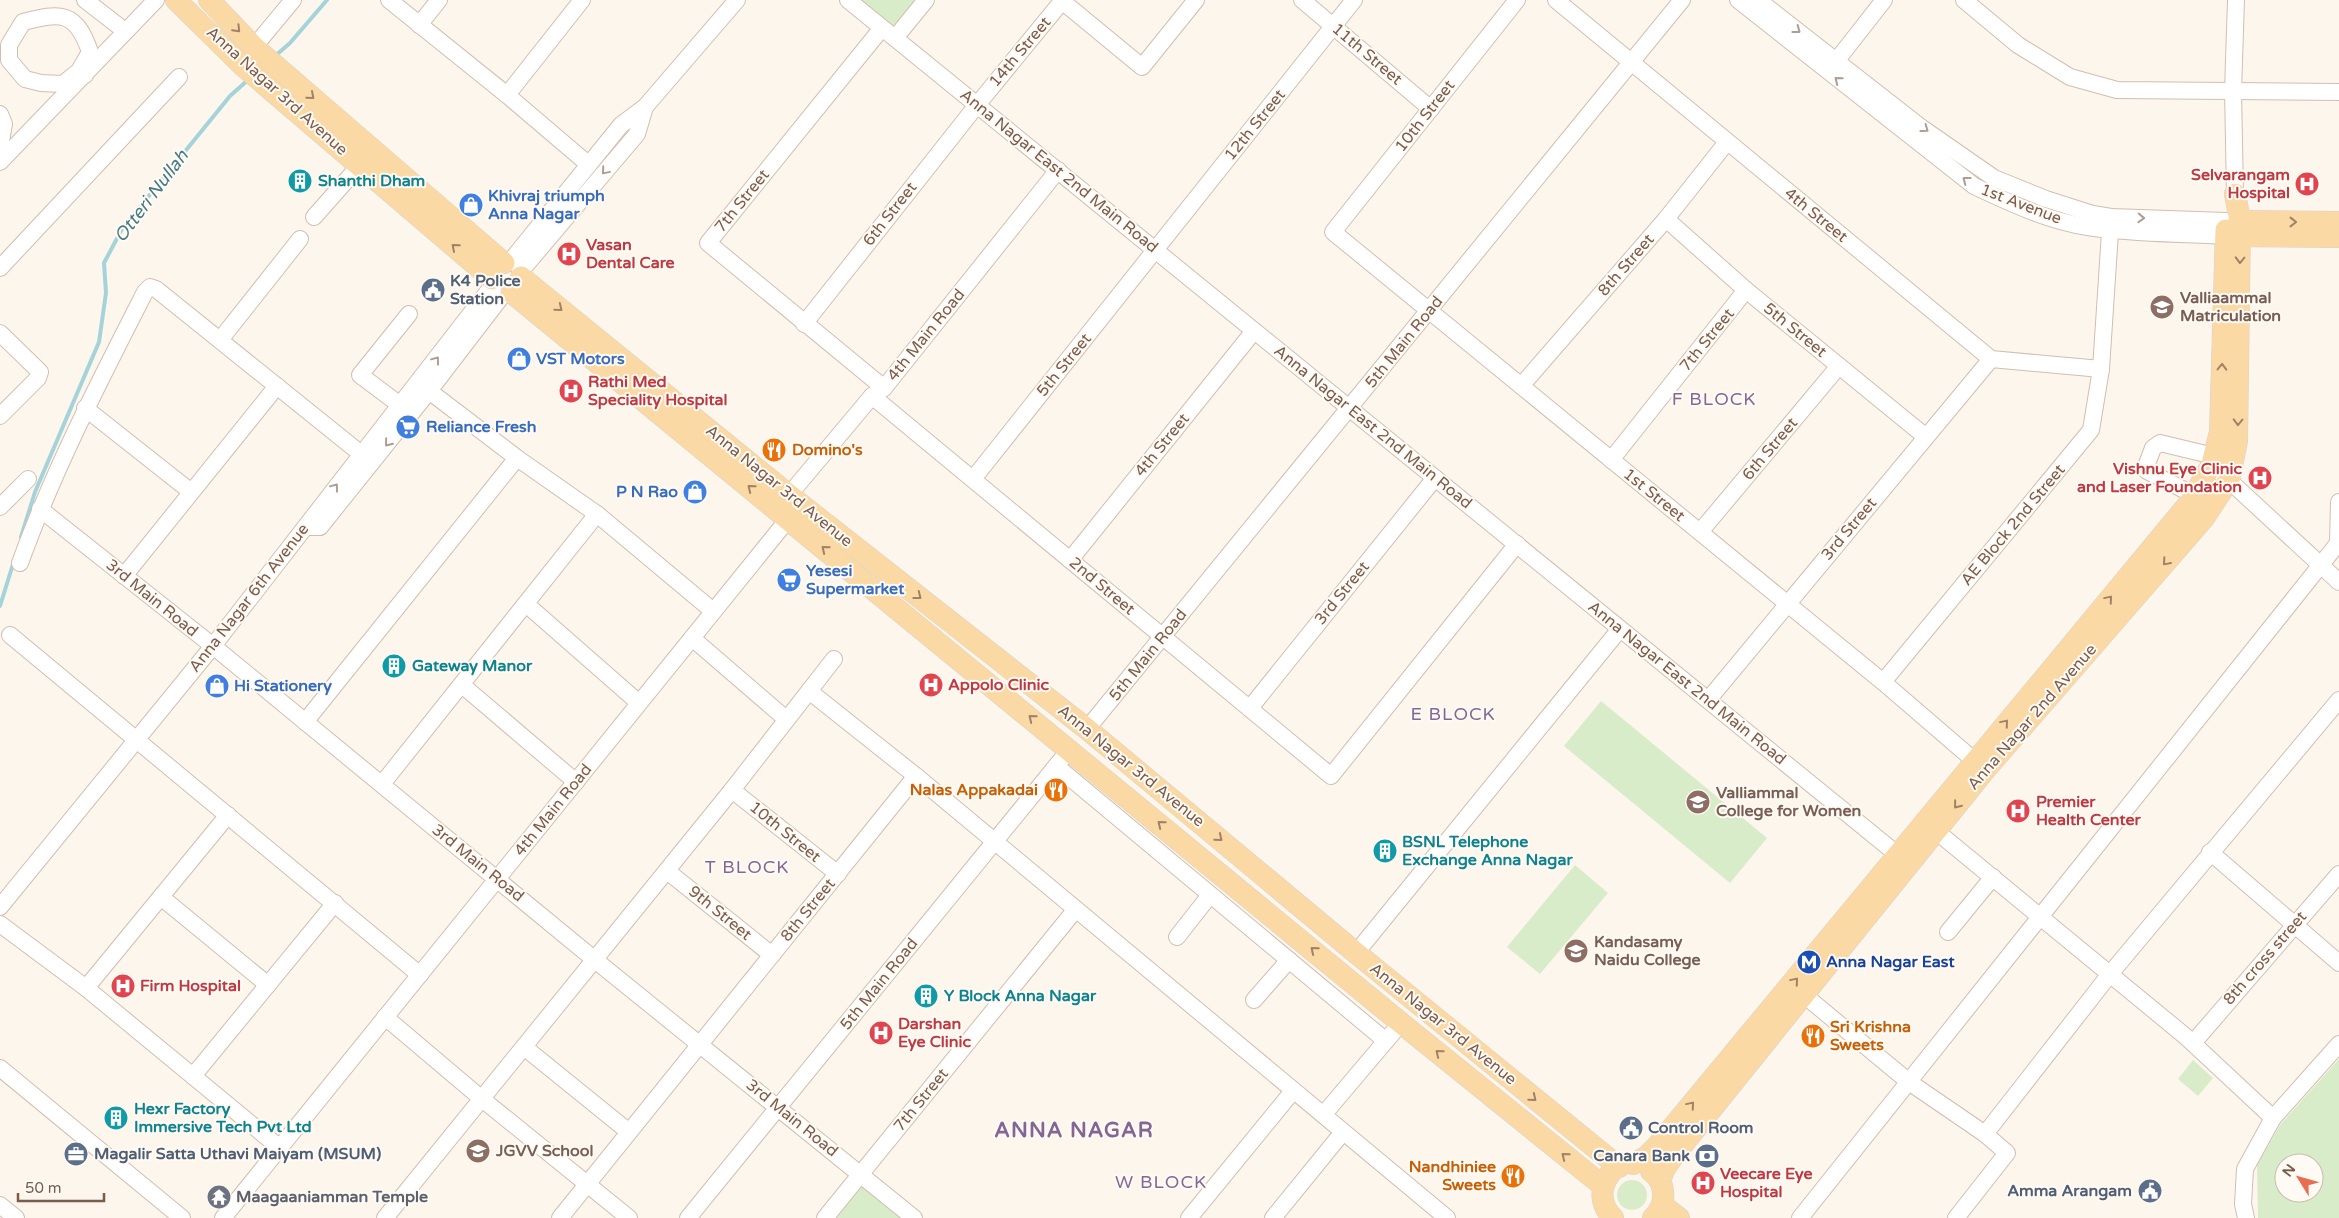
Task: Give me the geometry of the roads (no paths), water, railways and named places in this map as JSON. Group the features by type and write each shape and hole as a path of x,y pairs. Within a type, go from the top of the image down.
{"main road":[{"name":"Anna Nagar 3rd Avenue","path":"176,0 254,75 360,165 790,495 1087,729 1356,953 1626,1166 1646,1167 1660,1181"},
{"name":"Anna Nagar 3rd Avenue","path":"209,0 265,56 507,278 788,518 1401,1023 1603,1186"},
{"name":"Anna Nagar 2nd Avenue","path":"1660,1181 1664,1170 1672,1158 1936,831 1980,765 2194,496 2213,460 2220,432 2235,194"},
{"name":"1st Avenue","path":"2233,229 2339,222"},
{"name":"Anna Nagar 2nd Avenue","path":"1603,1186 1609,1175 1646,1157 1657,1146 1898,855 2204,518 2229,480 2237,441 2233,229"},
{"name":"1st Avenue","path":"2233,229 2339,237"},
{"path":"1660,1181 1666,1214"},
{"path":"1603,1186 1602,1201 1605,1215"}],"street":[{"path":"85,0 126,31"},
{"path":"3,152 156,0"},
{"path":"265,56 293,0"},
{"path":"389,0 507,95 588,164"},
{"path":"419,25 439,0"},
{"path":"507,95 582,0"},
{"name":"Anna Nagar 6th Avenue","path":"507,278 588,164 621,125 645,107 738,0"},
{"name":"Anna Nagar East 2nd Main Road","path":"848,0 1898,855"},
{"path":"888,33 926,0"},
{"path":"1063,1 1142,67 1196,0"},
{"name":"11th Street","path":"1302,0 1431,109"},
{"name":"12th Street","path":"1155,250 1354,0"},
{"name":"10th Street","path":"1333,232 1517,0"},
{"name":"4th Street","path":"1556,0 1991,359"},
{"name":"5th Main Road","path":"1087,729 1682,0"},
{"name":"1st Avenue","path":"1738,0 1974,186 2017,206 2079,226 2111,224 2233,229"},
{"name":"1st Avenue","path":"1758,0 1922,128 1994,178 2046,199 2093,214 2111,224"},
{"path":"1837,60 1884,0"},
{"path":"1964,0 2018,45 2070,76 2117,90 2339,92"},
{"path":"2235,194 2233,91 2236,0"},
{"name":"14th Street","path":"977,105 1063,1"},
{"path":"52,14 70,20 83,32 90,52 82,73 63,84 41,83 25,79 9,60 9,45 23,22 52,14"},
{"name":"7th Street","path":"878,392 804,324 708,243 888,33"},
{"path":"0,268 179,77"},
{"name":"6th Street","path":"804,324 977,105"},
{"name":"Anna Nagar 6th Avenue","path":"0,907 213,646 307,527 360,453 507,278 637,134 645,107"},
{"path":"0,114 4,124 3,152"},
{"name":"8th Street","path":"1521,386 1666,219 1727,142"},
{"path":"314,217 360,165"},
{"name":"4th Main Road","path":"790,495 878,392 1058,170"},
{"name":"5th Street","path":"1666,219 1746,290 1926,437"},
{"name":"AE Block 2nd Street","path":"1883,682 2091,430 2101,369 2111,224"},
{"name":"1st Street","path":"1333,232 1883,682 1980,765"},
{"path":"220,340 300,239"},
{"name":"5th Street","path":"973,479 1155,250"},
{"path":"307,527 320,527 429,391 507,278"},
{"path":"20,563 40,509 85,408 145,292 150,287 156,289 360,453"},
{"name":"7th Street","path":"1611,460 1746,290"},
{"path":"400,405 360,374 409,314"},
{"name":"4th Street","path":"1070,560 1254,331"},
{"path":"0,333 40,372 38,378 0,416"},
{"path":"1991,359 2101,369"},
{"name":"3rd Street","path":"1708,700 1991,359"},
{"name":"6th Street","path":"1700,532 1839,366"},
{"path":"124,576 190,491 277,386"},
{"path":"429,391 517,458 597,514 713,611"},
{"name":"2nd Street","path":"878,392 973,479 1331,776 1517,544"},
{"path":"85,408 190,491"},
{"path":"2194,496 2145,469 2153,448 2160,443 2213,460 2229,480 2339,582"},
{"path":"305,722 517,458"},
{"name":"3rd Street","path":"1250,708 1435,478"},
{"path":"0,507 28,479"},
{"path":"1800,1218 2338,543 2339,502"},
{"name":"3rd Main Road","path":"40,509 213,646 498,878 594,960 914,1218"},
{"path":"382,784 597,514"},
{"name":"4th Main Road","path":"223,1218 788,518"},
{"path":"526,604 640,703"},
{"path":"1356,953 1620,629"},
{"path":"10,635 420,975"},
{"path":"692,638 786,719"},
{"path":"385,1218 667,871 834,659"},
{"path":"462,685 576,782"},
{"path":"809,691 916,776 1447,1218"},
{"path":"1985,1134 2110,974 2210,852 2339,700"},
{"name":"5th Main Road","path":"688,1218 1070,749"},
{"path":"1056,766 1386,1041"},
{"name":"8th Street","path":"700,1044 916,776"},
{"name":"10th Street","path":"732,790 838,874"},
{"path":"86,988 228,815"},
{"path":"1936,831 2193,1043 2273,1118"},
{"path":"2210,852 2295,923 2339,963"},
{"name":"9th Street","path":"667,871 772,955"},
{"name":"8th cross street","path":"2193,1043 2339,874"},
{"path":"1948,932 1993,877"},
{"path":"1177,937 1210,895"},
{"path":"160,897 268,985"},
{"path":"193,1076 335,903"},
{"name":"7th Street","path":"825,1218 1076,910"},
{"path":"0,924 86,988 280,1148"},
{"path":"1254,1000 1289,960"},
{"path":"1804,995 1909,1082 1985,1134 2007,1153 1956,1218"},
{"path":"385,1017 482,1099 629,1218"},
{"path":"1324,1114 1401,1023"},
{"path":"560,1218 700,1044"},
{"path":"2246,1218 2243,1204 2245,1169 2273,1118 2339,1044"},
{"path":"524,1047 629,1132"},
{"path":"0,1068 182,1218"},
{"path":"1189,1218 1293,1091"},
{"path":"1273,1218 1344,1132"},
{"path":"0,1205 16,1218"}],"waterway":[{"name":"Otteri Nullah","path":"275,56 290,43 327,0"},
{"name":"Otteri Nullah","path":"21,537 35,492 99,342 106,293 104,263 122,229 230,96 249,79"},
{"name":"Otteri Nullah","path":"0,606 14,561"}],"place":[{"name":"Shanthi Dham","path":"300,181"},
{"name":"Selvarangam Hospital","path":"2307,184"},
{"name":"Khivraj triumph Anna Nagar","path":"471,205"},
{"name":"Vasan Dental Care","path":"569,254"},
{"name":"K4 Police Station","path":"433,290"},
{"name":"Valliaammal Matriculation","path":"2162,307"},
{"name":"VST Motors","path":"519,359"},
{"name":"Rathi Med Speciality Hospital","path":"571,391"},
{"name":"Reliance Fresh","path":"408,427"},
{"name":"Domino's","path":"774,450"},
{"name":"Vishnu Eye Clinic and Laser Foundation","path":"2260,478"},
{"name":"P N Rao","path":"695,492"},
{"name":"Yesesi Supermarket","path":"789,580"},
{"name":"Gateway Manor","path":"394,666"},
{"name":"Appolo Clinic","path":"931,685"},
{"name":"Hi Stationery","path":"217,686"},
{"name":"Nalas Appakadai","path":"1056,790"},
{"name":"Valliammal College for Women","path":"1698,802"},
{"name":"Premier Health Center","path":"2018,811"},
{"name":"BSNL Telephone Exchange Anna Nagar","path":"1385,851"},
{"name":"Kandasamy Naidu College","path":"1576,951"},
{"name":"Anna Nagar East","path":"1809,962"},
{"name":"Firm Hospital","path":"123,986"},
{"name":"Y Block Anna Nagar","path":"926,996"},
{"name":"Darshan Eye Clinic","path":"881,1033"},
{"name":"Sri Krishna Sweets","path":"1813,1036"},
{"name":"Hexr Factory Immersive Tech Pvt Ltd","path":"116,1118"},
{"name":"Control Room","path":"1631,1128"},
{"name":"JGVV School","path":"478,1151"},
{"name":"Magalir Satta Uthavi Maiyam (MSUM)","path":"76,1154"},
{"name":"Canara Bank","path":"1707,1156"},
{"name":"Nandhiniee Sweets","path":"1513,1176"},
{"name":"Veecare Eye Hospital","path":"1703,1183"},
{"name":"Amma Arangam","path":"2150,1191"},
{"name":"Maagaaniamman Temple","path":"219,1197"}],"district":[{"name":"F BLOCK","path":"1714,399"},
{"name":"E BLOCK","path":"1453,714"},
{"name":"T BLOCK","path":"747,867"},
{"name":"ANNA NAGAR","path":"1074,1130"},
{"name":"W BLOCK","path":"1161,1182"}]}
